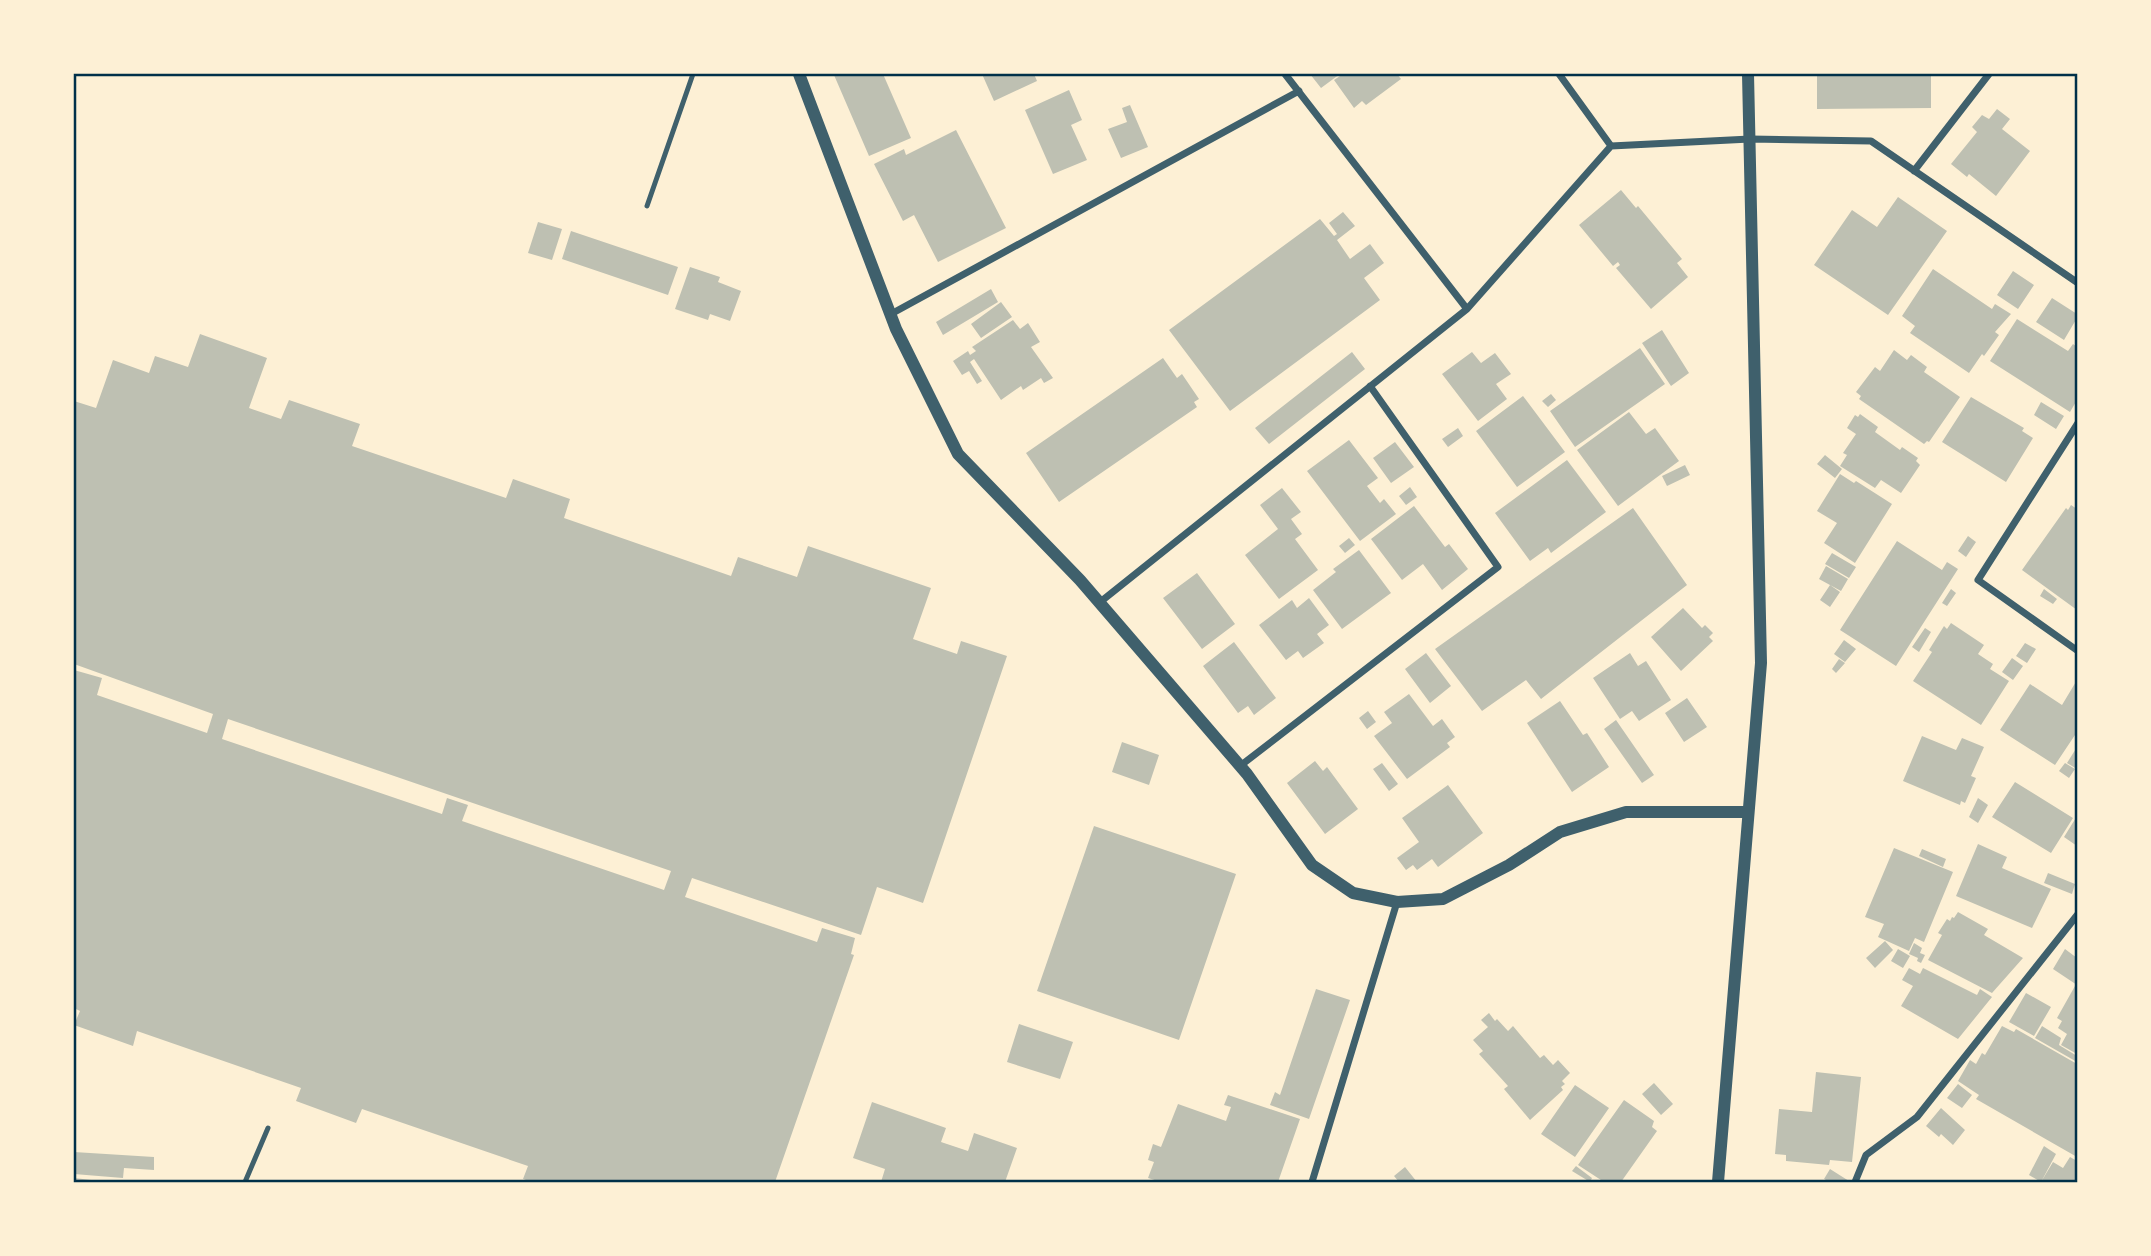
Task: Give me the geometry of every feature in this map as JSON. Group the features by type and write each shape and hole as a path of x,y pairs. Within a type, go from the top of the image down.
{"street":[{"path":"799,74 891,314 958,454 1080,580 1240,766 1312,865 1353,893 1397,902 1443,899 1509,864 1560,832 1626,813 1748,812"},
{"path":"1285,74 1467,309"},
{"path":"1559,74 1611,146"},
{"path":"1718,1182 1761,663 1748,74"},
{"path":"1914,171 1989,74"},
{"path":"891,314 1299,91"},
{"path":"1099,603 1467,309 1611,146 1750,139 1871,141 2077,283"},
{"path":"1240,766 1498,567 1370,386"},
{"path":"2077,424 1978,580 2077,651"},
{"path":"1312,1182 1397,902"},
{"path":"1855,1182 1866,1155 1917,1117 2077,914"}],"lane":[{"path":"647,206 693,74"},
{"path":"245,1182 268,1128"}],"building":[{"path":"883,74 911,138 869,156 834,75"},
{"path":"982,74 1034,74 1037,81 994,101"},
{"path":"1310,74 1340,74 1321,88"},
{"path":"1343,74 1397,74 1401,79 1366,105 1362,101 1354,108 1334,80"},
{"path":"1817,74 1931,74 1931,108 1817,109"},
{"path":"1069,90 1082,120 1071,125 1087,160 1053,174 1025,110"},
{"path":"1130,105 1148,147 1121,158 1108,129 1127,122 1122,108"},
{"path":"1997,109 2010,119 2002,129 2030,151 1996,196 1969,174 1967,177 1951,164 1977,132 1972,127 1982,115 1989,119"},
{"path":"956,130 1006,228 938,262 914,215 903,221 874,164 904,149 906,155"},
{"path":"1621,190 1636,208 1638,206 1682,259 1677,263 1688,277 1651,309 1616,268 1620,265 1618,262 1613,266 1579,225"},
{"path":"1898,197 1947,231 1888,315 1814,265 1852,210 1877,227"},
{"path":"1343,212 1355,226 1337,240 1350,259 1370,244 1384,263 1364,278 1380,300 1230,411 1169,330 1320,219 1334,236 1337,234 1329,223"},
{"path":"538,222 562,229 552,260 528,253"},
{"path":"571,231 678,267 668,295 562,259"},
{"path":"690,267 720,277 718,282 741,291 730,321 710,314 708,320 675,309"},
{"path":"1933,269 1992,309 1995,304 2011,314 1995,332 1999,335 1969,373 1910,333 1915,326 1902,316"},
{"path":"2013,271 2034,285 2018,309 1997,295"},
{"path":"991,289 998,302 943,335 936,322"},
{"path":"2052,298 2077,314 2064,340 2036,322"},
{"path":"1001,302 1012,317 981,338 971,324"},
{"path":"2017,319 2068,351 2073,344 2077,347 2077,400 2070,412 1990,361"},
{"path":"1013,320 1020,329 1028,323 1040,342 1031,347 1053,378 1044,383 1041,378 1023,390 1021,386 1001,400 974,359 970,362 982,381 977,384 969,371 962,375 953,361 968,351 970,355 976,351 972,347"},
{"path":"1662,330 1689,373 1671,386 1642,343"},
{"path":"200,334 267,358 249,408 281,419 289,400 360,424 352,446 506,498 513,479 570,499 564,518 731,576 738,557 797,577 808,546 931,588 913,639 957,654 961,641 1007,656 923,903 877,887 861,935 692,878 685,897 817,942 822,928 855,938 851,954 854,955 775,1182 532,1182 523,1179 528,1166 362,1109 356,1123 296,1101 301,1088 137,1031 133,1046 74,1025 80,1011 74,1008 74,670 102,678 97,695 207,733 213,714 74,664 74,401 96,408 113,360 149,373 155,356 188,367","holes":["228,719 671,871 664,890 462,821 468,805 447,798 442,814 222,739"]},
{"path":"1640,348 1665,384 1575,447 1550,411"},
{"path":"1894,350 1907,360 1911,355 1927,367 1924,372 1960,397 1929,442 1924,444 1859,399 1861,396 1856,392 1875,367 1880,371"},
{"path":"1352,352 1365,369 1269,444 1255,428"},
{"path":"1472,352 1481,363 1495,353 1511,374 1496,384 1507,399 1478,421 1442,374"},
{"path":"1163,358 1177,378 1182,374 1199,399 1194,402 1197,407 1059,502 1026,453"},
{"path":"1551,394 1556,400 1548,407 1542,401"},
{"path":"1523,396 1565,452 1517,487 1476,431"},
{"path":"1971,397 2024,428 2022,431 2033,438 2006,482 1942,442"},
{"path":"2041,402 2064,416 2056,429 2034,415"},
{"path":"1629,412 1646,434 1655,428 1679,461 1618,506 1577,450"},
{"path":"1860,414 1878,427 1875,432 1900,450 1902,447 1918,458 1916,461 1920,465 1901,493 1881,480 1875,488 1840,466 1847,455 1843,453 1856,434 1847,428 1855,415 1858,417"},
{"path":"1458,428 1463,436 1448,447 1442,439"},
{"path":"1349,440 1378,478 1367,486 1380,503 1384,499 1396,514 1360,541 1307,471"},
{"path":"1395,442 1414,467 1391,483 1373,458"},
{"path":"1825,455 1842,469 1835,478 1817,464"},
{"path":"1567,460 1606,512 1551,553 1548,548 1530,561 1495,513"},
{"path":"1685,465 1690,475 1667,486 1662,476"},
{"path":"1840,474 1892,504 1855,563 1824,543 1837,523 1817,511"},
{"path":"1410,487 1417,497 1406,505 1399,496"},
{"path":"1282,488 1301,512 1291,519 1302,534 1295,539 1318,570 1279,599 1245,555 1278,529 1260,505"},
{"path":"2071,505 2077,509 2077,610 2022,570 2066,508 2068,510"},
{"path":"1414,506 1445,547 1449,544 1468,569 1442,590 1423,564 1402,580 1371,539"},
{"path":"1633,508 1687,585 1541,699 1526,680 1482,711 1435,649"},
{"path":"1968,536 1976,542 1966,557 1958,551"},
{"path":"1349,538 1355,545 1345,553 1339,546"},
{"path":"1897,541 1942,570 1947,562 1958,569 1896,666 1840,630"},
{"path":"1359,550 1391,593 1342,629 1313,590 1336,572 1333,569"},
{"path":"1832,553 1856,567 1849,578 1825,564"},
{"path":"1826,566 1848,579 1841,591 1819,579"},
{"path":"1197,573 1235,624 1202,649 1163,598"},
{"path":"1830,585 1840,592 1830,607 1820,600"},
{"path":"1951,589 1956,593 1947,606 1942,603"},
{"path":"2044,589 2057,599 2053,604 2040,596"},
{"path":"1309,598 1329,625 1317,634 1324,643 1303,658 1298,651 1286,660 1259,625 1292,600 1297,608"},
{"path":"1683,608 1702,628 1705,625 1713,633 1709,637 1713,641 1681,671 1651,637"},
{"path":"1951,623 1984,645 1978,654 1993,664 1990,669 2009,681 1981,725 1913,681 1932,652 1929,650 1944,626 1947,629"},
{"path":"1925,628 1931,632 1919,652 1912,647"},
{"path":"1844,640 1856,649 1845,662 1834,654"},
{"path":"1234,642 1276,698 1254,715 1248,706 1238,713 1203,666"},
{"path":"2025,643 2036,649 2027,663 2016,656"},
{"path":"1426,653 1451,686 1430,703 1405,669"},
{"path":"1630,653 1638,666 1646,661 1671,700 1639,721 1632,711 1620,719 1593,678"},
{"path":"2012,658 2023,666 2013,680 2002,672"},
{"path":"1839,659 1845,663 1836,673 1832,669"},
{"path":"2077,680 2077,732 2055,765 2000,730 2030,684 2062,705"},
{"path":"1409,694 1433,726 1442,719 1455,737 1447,743 1450,747 1407,779 1374,736 1392,723 1384,712"},
{"path":"1687,698 1707,727 1684,742 1665,713"},
{"path":"1560,701 1583,735 1587,733 1609,767 1572,792 1527,723"},
{"path":"1368,711 1376,722 1367,729 1359,718"},
{"path":"1616,720 1654,775 1642,783 1604,729"},
{"path":"1922,736 1956,750 1962,738 1984,747 1971,776 1976,778 1965,803 1961,801 1960,805 1903,781"},
{"path":"1122,742 1159,755 1149,785 1112,772"},
{"path":"2077,747 2077,769 2067,763"},
{"path":"1315,761 1323,771 1327,767 1358,809 1325,834 1287,783"},
{"path":"1382,763 1398,784 1389,791 1373,769"},
{"path":"2065,763 2075,769 2069,778 2059,771"},
{"path":"2015,782 2073,818 2051,853 1992,817"},
{"path":"1448,785 1483,833 1438,867 1432,859 1417,870 1413,865 1406,870 1397,858 1419,842 1402,818"},
{"path":"1978,798 1988,805 1978,823 1969,817"},
{"path":"2077,816 2077,846 2064,837"},
{"path":"1094,826 1236,874 1179,1040 1037,991"},
{"path":"1978,844 2007,857 2002,868 2051,889 2032,928 1956,896"},
{"path":"1894,848 1953,872 1924,942 1915,938 1909,951 1878,937 1884,924 1865,917"},
{"path":"1922,849 1946,859 1943,867 1919,856"},
{"path":"2048,873 2075,884 2072,894 2044,883"},
{"path":"1958,912 1988,929 1984,935 2023,958 1992,993 1928,960 1942,935 1938,933 1947,919 1950,921"},
{"path":"1885,941 1893,950 1875,968 1866,958"},
{"path":"1914,943 1922,948 1920,953 1925,955 1921,963 1917,961 1918,958 1909,954"},
{"path":"1898,949 1910,956 1903,968 1891,961"},
{"path":"2065,949 2077,958 2077,985 2053,969"},
{"path":"1909,968 1920,974 1923,968 1977,995 1980,989 1992,997 1958,1039 1901,1006 1913,986 1902,980"},
{"path":"2075,986 2077,1054 2061,1045 2067,1034 2058,1028 2062,1021 2057,1018"},
{"path":"1316,989 1350,1000 1309,1119 1270,1105 1275,1092 1280,1095"},
{"path":"2026,993 2051,1007 2034,1036 2009,1022"},
{"path":"1489,1013 1508,1031 1513,1026 1540,1058 1544,1055 1553,1065 1558,1060 1570,1073 1562,1081 1565,1084 1561,1087 1563,1090 1530,1120 1504,1089 1508,1086 1479,1054 1483,1051 1473,1040 1488,1027 1481,1020"},
{"path":"1019,1024 1073,1042 1060,1079 1007,1062"},
{"path":"2002,1026 2014,1032 2016,1029 2077,1064 2077,1157 1976,1099 1979,1095 1958,1081 1970,1060 1976,1064 1982,1053 1985,1055"},
{"path":"2042,1026 2061,1038 2059,1045 2077,1056 2077,1062 2035,1038"},
{"path":"1816,1072 1861,1077 1852,1162 1830,1160 1829,1165 1786,1161 1786,1155 1775,1154 1779,1109 1812,1112"},
{"path":"1654,1083 1673,1104 1661,1115 1642,1094"},
{"path":"1958,1084 1972,1095 1962,1108 1947,1098"},
{"path":"1575,1085 1609,1108 1575,1157 1541,1134"},
{"path":"1228,1095 1300,1119 1278,1182 1161,1182 1148,1178 1154,1162 1148,1160 1153,1144 1161,1147 1178,1104 1226,1121 1231,1107 1224,1105"},
{"path":"1624,1100 1654,1121 1652,1127 1657,1131 1621,1182 1604,1182 1578,1165"},
{"path":"872,1102 946,1128 941,1142 968,1151 974,1133 1017,1148 1005,1182 881,1182 885,1169 853,1158"},
{"path":"1941,1108 1965,1130 1953,1145 1926,1126"},
{"path":"2044,1146 2056,1154 2041,1182 2029,1175"},
{"path":"74,1152 154,1157 154,1170 124,1168 123,1178 74,1174"},
{"path":"2070,1157 2077,1161 2077,1182 2041,1182 2053,1162 2063,1168"},
{"path":"1576,1166 1592,1178 1590,1182 1572,1171"},
{"path":"1405,1167 1417,1182 1399,1182 1394,1176"},
{"path":"1830,1169 1849,1181 1830,1182 1824,1179"},
{"path":"74,1178 100,1181 100,1182 74,1182"}]}
